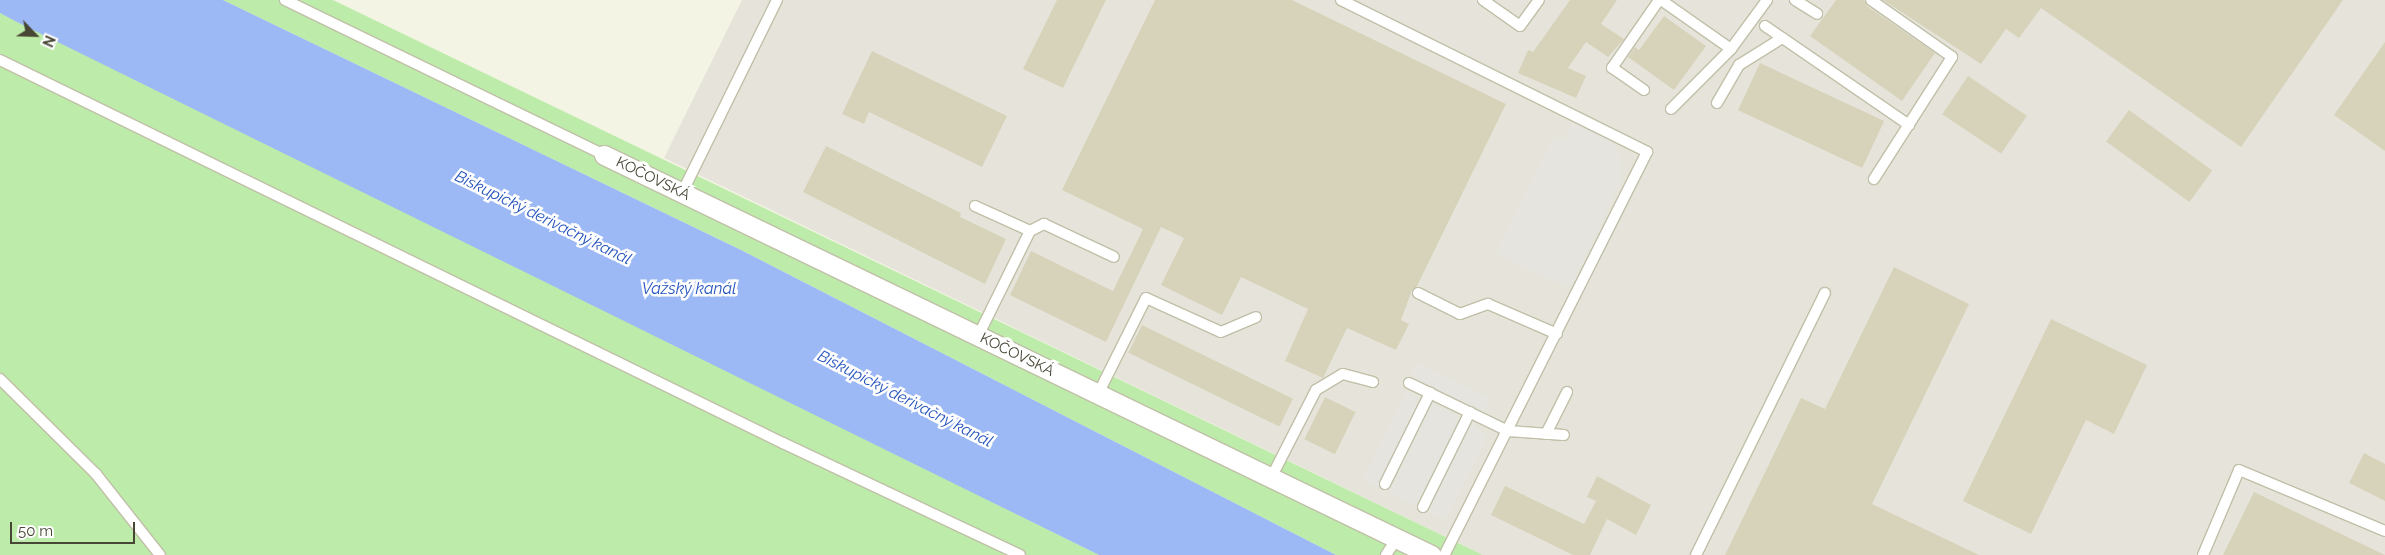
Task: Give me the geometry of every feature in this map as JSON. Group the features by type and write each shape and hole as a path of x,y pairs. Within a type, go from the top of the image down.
{"street":[{"name":"KOČOVSKÁ","path":"604,155 1431,555"}],"lane":[{"path":"285,0 604,155"},
{"path":"682,193 776,0"},
{"path":"1341,0 1647,152 1444,555"},
{"path":"1483,0 1520,26 1538,0"},
{"path":"1644,90 1612,68 1660,0 1731,50"},
{"path":"1671,109 1731,50 1767,0"},
{"path":"1796,0 1817,14"},
{"path":"1871,0 1952,57 1874,178"},
{"path":"1765,26 1909,125"},
{"path":"1718,104 1739,65 1782,38"},
{"path":"0,60 783,443 1020,555"},
{"path":"975,206 1030,231"},
{"path":"978,336 1030,231 1044,224 1114,257"},
{"path":"1696,555 1825,293"},
{"path":"1418,294 1460,314 1488,304 1557,334"},
{"path":"1098,394 1146,298 1221,332 1256,317"},
{"path":"1271,478 1316,390 1343,374 1373,382"},
{"path":"0,378 96,474 160,555"},
{"path":"1409,383 1508,431 1564,435"},
{"path":"1546,434 1567,392"},
{"path":"1385,484 1430,393"},
{"path":"1423,507 1470,412"},
{"path":"2203,555 2239,470 2385,531"},
{"path":"1386,555 1397,538"}],"shaded area":[{"path":"742,0 2385,0 2385,555 1483,555 664,158"},
{"path":"1573,123 1610,140 1620,154 1621,181 1570,289 1496,253 1555,136 1564,140"},
{"path":"1417,363 1490,399 1483,412 1410,376"},
{"path":"1407,391 1470,422 1487,436 1445,520 1363,480"}],"green space":[{"path":"223,0 333,0 1483,555 1336,555 741,250"},
{"path":"0,13 678,346 1099,555 0,555"}],"water":[{"name":"Važský kanál","path":"0,0 223,0 741,250 1336,555 1099,555 17,22 0,13"}],"building":[{"path":"1057,0 1106,0 1063,88 1023,69"},
{"path":"1155,0 1292,0 1506,104 1417,286 1412,290 1401,320 1409,324 1396,350 1347,328 1323,378 1285,361 1308,309 1241,277 1222,315 1161,285 1184,238 1161,227 1106,342 1010,295 1031,251 1113,291 1143,229 1062,190"},
{"path":"1570,0 1617,0 1601,24 1624,39 1608,57 1586,42 1568,68 1586,76 1576,98 1518,73 1528,50 1533,52"},
{"path":"1836,0 1864,0 1867,6 1935,53 1902,101 1810,36"},
{"path":"1883,0 2343,0 2241,147 2041,8 2019,38 2006,29 1981,64"},
{"path":"1664,16 1706,46 1674,90 1628,57 1635,47 1639,50"},
{"path":"2385,42 2385,151 2334,115"},
{"path":"872,51 1007,116 982,167 869,112 864,124 842,114"},
{"path":"1760,63 1884,121 1862,168 1738,110"},
{"path":"1968,76 2027,116 2001,154 1942,114"},
{"path":"2129,110 2212,171 2189,202 2106,142"},
{"path":"826,146 961,213 960,217 1006,239 985,284 803,192"},
{"path":"1894,267 1969,304 1872,504 1979,555 1725,555 1801,398 1825,409"},
{"path":"2051,319 2147,365 2114,434 2086,420 2031,534 1963,501"},
{"path":"1142,325 1293,399 1279,427 1128,353"},
{"path":"1325,397 1356,412 1335,454 1304,439"},
{"path":"2364,453 2385,464 2385,501 2349,483"},
{"path":"1597,476 1651,505 1636,535 1607,519 1590,555 1573,555 1491,515 1505,486 1584,524 1596,501 1587,497"},
{"path":"2254,492 2385,555 2223,555"}],"water label":[{"name":"Biskupický derivačný kanál","path":"543,218"},
{"name":"Biskupický derivačný kanál","path":"905,399"}]}
